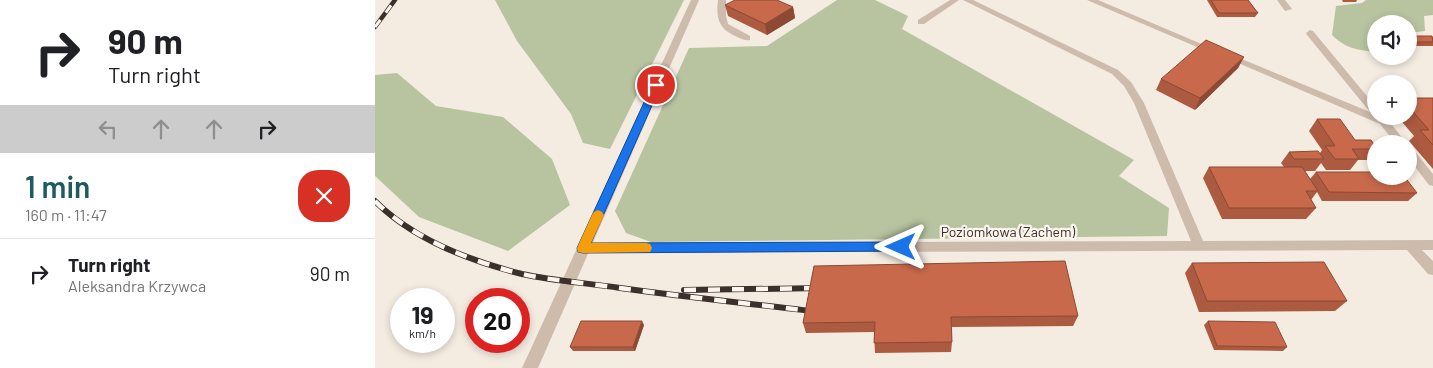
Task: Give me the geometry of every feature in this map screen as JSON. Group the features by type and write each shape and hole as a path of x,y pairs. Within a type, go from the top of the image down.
{"street":[{"path":"530,368 695,0"}],"lane":[{"path":"722,0 721,22 727,29 747,38"},
{"path":"921,22 955,0"},
{"path":"967,0 1115,72 1128,84 1139,104 1199,246"},
{"path":"1091,0 1367,113"},
{"path":"1281,0 1288,9"},
{"path":"1310,33 1367,102"},
{"path":"1386,125 1394,135"},
{"path":"1417,162 1433,182"},
{"path":"1410,245 1433,270"},
{"name":"Poziomkowa (Zachem)","path":"583,248 1433,245"}],"green space":[{"path":"495,0 684,0 610,149 583,143 571,114 517,41"},
{"path":"837,0 875,0 908,16 902,29 1134,160 1119,176 1169,208 1167,236 651,242 626,233 615,211 689,48 767,46"},
{"path":"1366,0 1433,0 1433,15 1424,16 1425,31 1417,32 1417,15 1367,15 1367,50 1358,49 1347,46 1332,35 1336,6 1362,3"},
{"path":"397,73 436,106 503,117 552,159 570,205 508,251 419,217 375,176 375,75"}],"building":[{"path":"735,0 777,0 793,7 765,24 725,5"},
{"path":"1211,0 1248,0 1258,13 1219,13"},
{"path":"1417,36 1432,36 1433,42 1417,42"},
{"path":"1206,40 1244,57 1200,98 1161,79"},
{"path":"1417,98 1433,98 1433,145 1420,130 1429,130 1417,116"},
{"path":"1317,119 1340,119 1355,140 1367,140 1367,149 1352,149 1359,159 1335,159 1325,146 1335,146"},
{"path":"1318,151 1324,159 1294,159 1289,152"},
{"path":"1209,167 1302,167 1318,191 1306,191 1316,208 1229,208"},
{"path":"1316,172 1367,172 1367,185 1411,185 1417,193 1329,192"},
{"path":"1065,261 1078,316 951,317 952,342 874,343 875,322 803,323 814,266"},
{"path":"1324,262 1347,301 1207,301 1192,263"},
{"path":"581,321 642,321 633,347 570,347"},
{"path":"1208,321 1275,322 1287,347 1217,346"}],"railway":[{"path":"375,27 395,0"},
{"path":"375,201 407,227 443,247 502,269 559,280 819,312"},
{"path":"684,290 824,288"}],"slow traffic":[{"path":"598,215 583,248 646,248"}],"route":[{"path":"656,85 583,248 901,247"}]}
